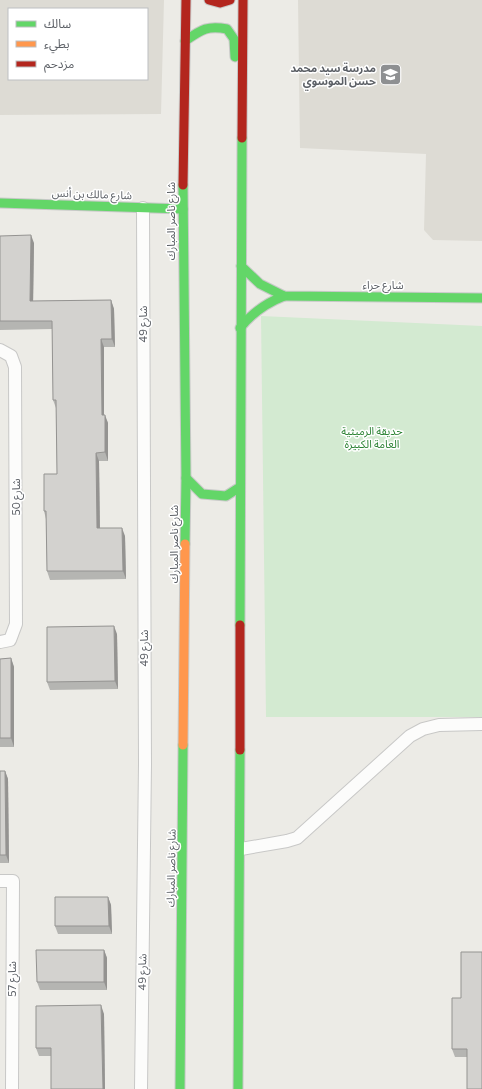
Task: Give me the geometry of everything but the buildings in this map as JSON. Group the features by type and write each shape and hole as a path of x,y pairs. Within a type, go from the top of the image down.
{"street":[{"name":"شارع ناصر المبارك","path":"180,1089 186,478 183,209 186,0"},
{"path":"209,0 213,3 227,2 230,0"},
{"path":"238,1089 241,849 240,328 243,0"},
{"path":"185,41 204,28 216,26 227,29 234,39 236,74 242,91"},
{"name":"شارع مالك بن أنس","path":"0,203 183,209"},
{"name":"شارع 49","path":"141,1089 145,764 143,208"},
{"name":"شارع حراء","path":"241,266 264,288 284,296"},
{"name":"شارع حراء","path":"240,328 257,309 274,299 284,296 482,298"},
{"name":"شارع 50","path":"0,350 11,356 15,368 16,624 10,640 0,642"},
{"path":"186,478 202,494 226,496 240,487"},
{"path":"241,849 297,838 410,736 423,729 438,724 482,724"},
{"name":"شارع 57","path":"0,881 13,882 12,1089"}],"shaded area":[{"path":"0,0 164,0 161,114 0,115"},
{"name":"مدرسة سيد محمد حسن الموسوي","path":"298,0 482,0 482,241 433,240 424,230 426,154 300,148"}],"green space":[{"name":"حديقة الرميثية العامة الكبيرة","path":"261,316 482,326 482,717 266,717"}],"traffic: fast":[{"path":"185,41 204,29 227,29 234,39 235,57"},
{"path":"240,625 242,138"},
{"path":"183,185 186,478 185,544"},
{"path":"0,203 183,209"},
{"path":"241,266 260,284 284,296 482,298"},
{"path":"240,328 260,309 284,296"},
{"path":"186,478 202,494 226,496 240,487"},
{"path":"180,1089 183,745"},
{"path":"238,1089 240,750"}],"traffic: slow":[{"path":"183,745 185,544"}],"traffic: jam":[{"path":"183,185 186,0"},
{"path":"209,0 220,3 230,0"},
{"path":"242,138 243,0"},
{"path":"240,625 240,750"}],"place":[{"name":"مدرسة سيد محمد حسن الموسوي","path":"391,74"}]}
